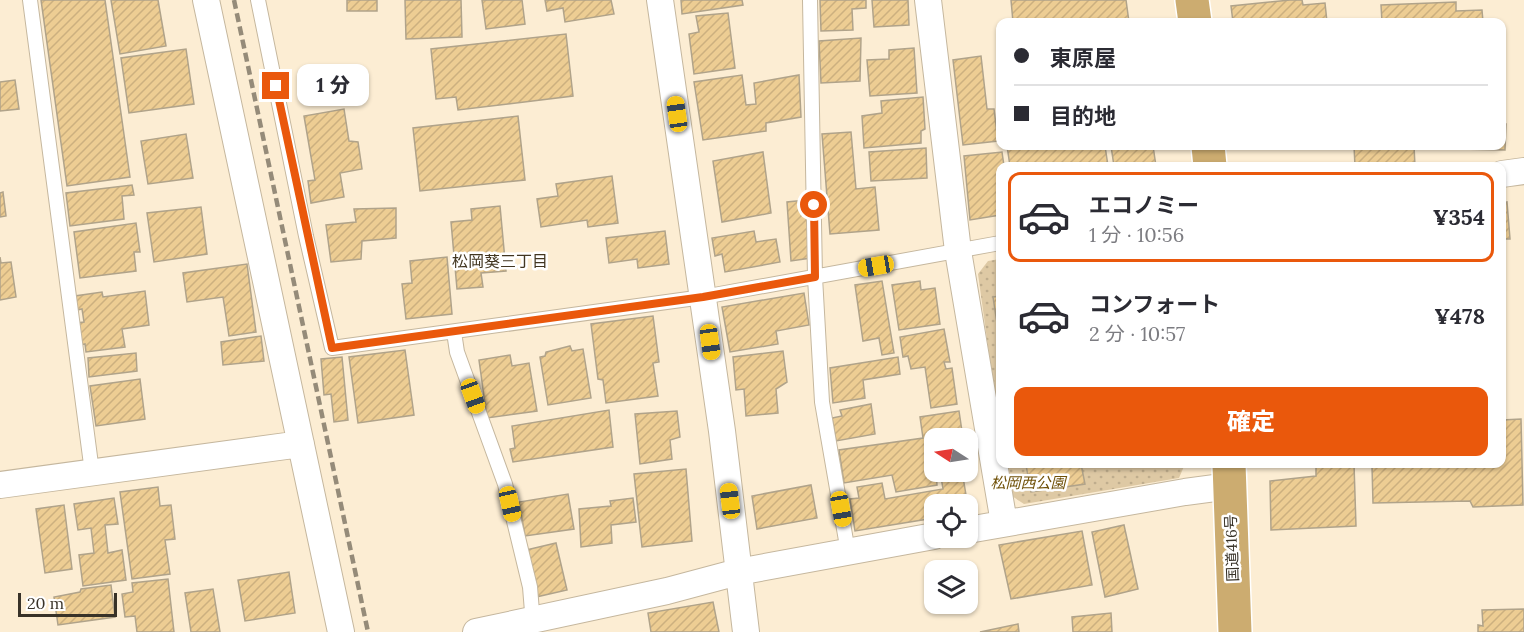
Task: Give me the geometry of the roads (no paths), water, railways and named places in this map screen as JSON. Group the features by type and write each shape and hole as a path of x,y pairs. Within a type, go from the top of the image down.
{"highway":[{"path":"1192,0 1194,18"},
{"name":"国道416号","path":"1229,475 1235,632"}],"street":[{"path":"206,0 341,632"},
{"path":"660,0 722,431 746,632"},
{"path":"928,0 958,251 1004,523"},
{"path":"1506,173 1524,171"},
{"path":"0,485 301,444"},
{"path":"978,528 1229,475"},
{"path":"476,632 533,626 738,572 924,538"}],"lane":[{"path":"30,0 93,472"},
{"path":"258,0 306,236 332,348 703,297 996,244"},
{"path":"810,0 815,277 822,402 848,552"},
{"path":"454,332 457,352 505,484 530,587 533,626"}],"railway":[{"path":"234,0 368,632"}],"district":[{"name":"松岡葵三丁目","path":"500,261"}],"park label":[{"name":"松岡西公園","path":"1028,483"}]}
